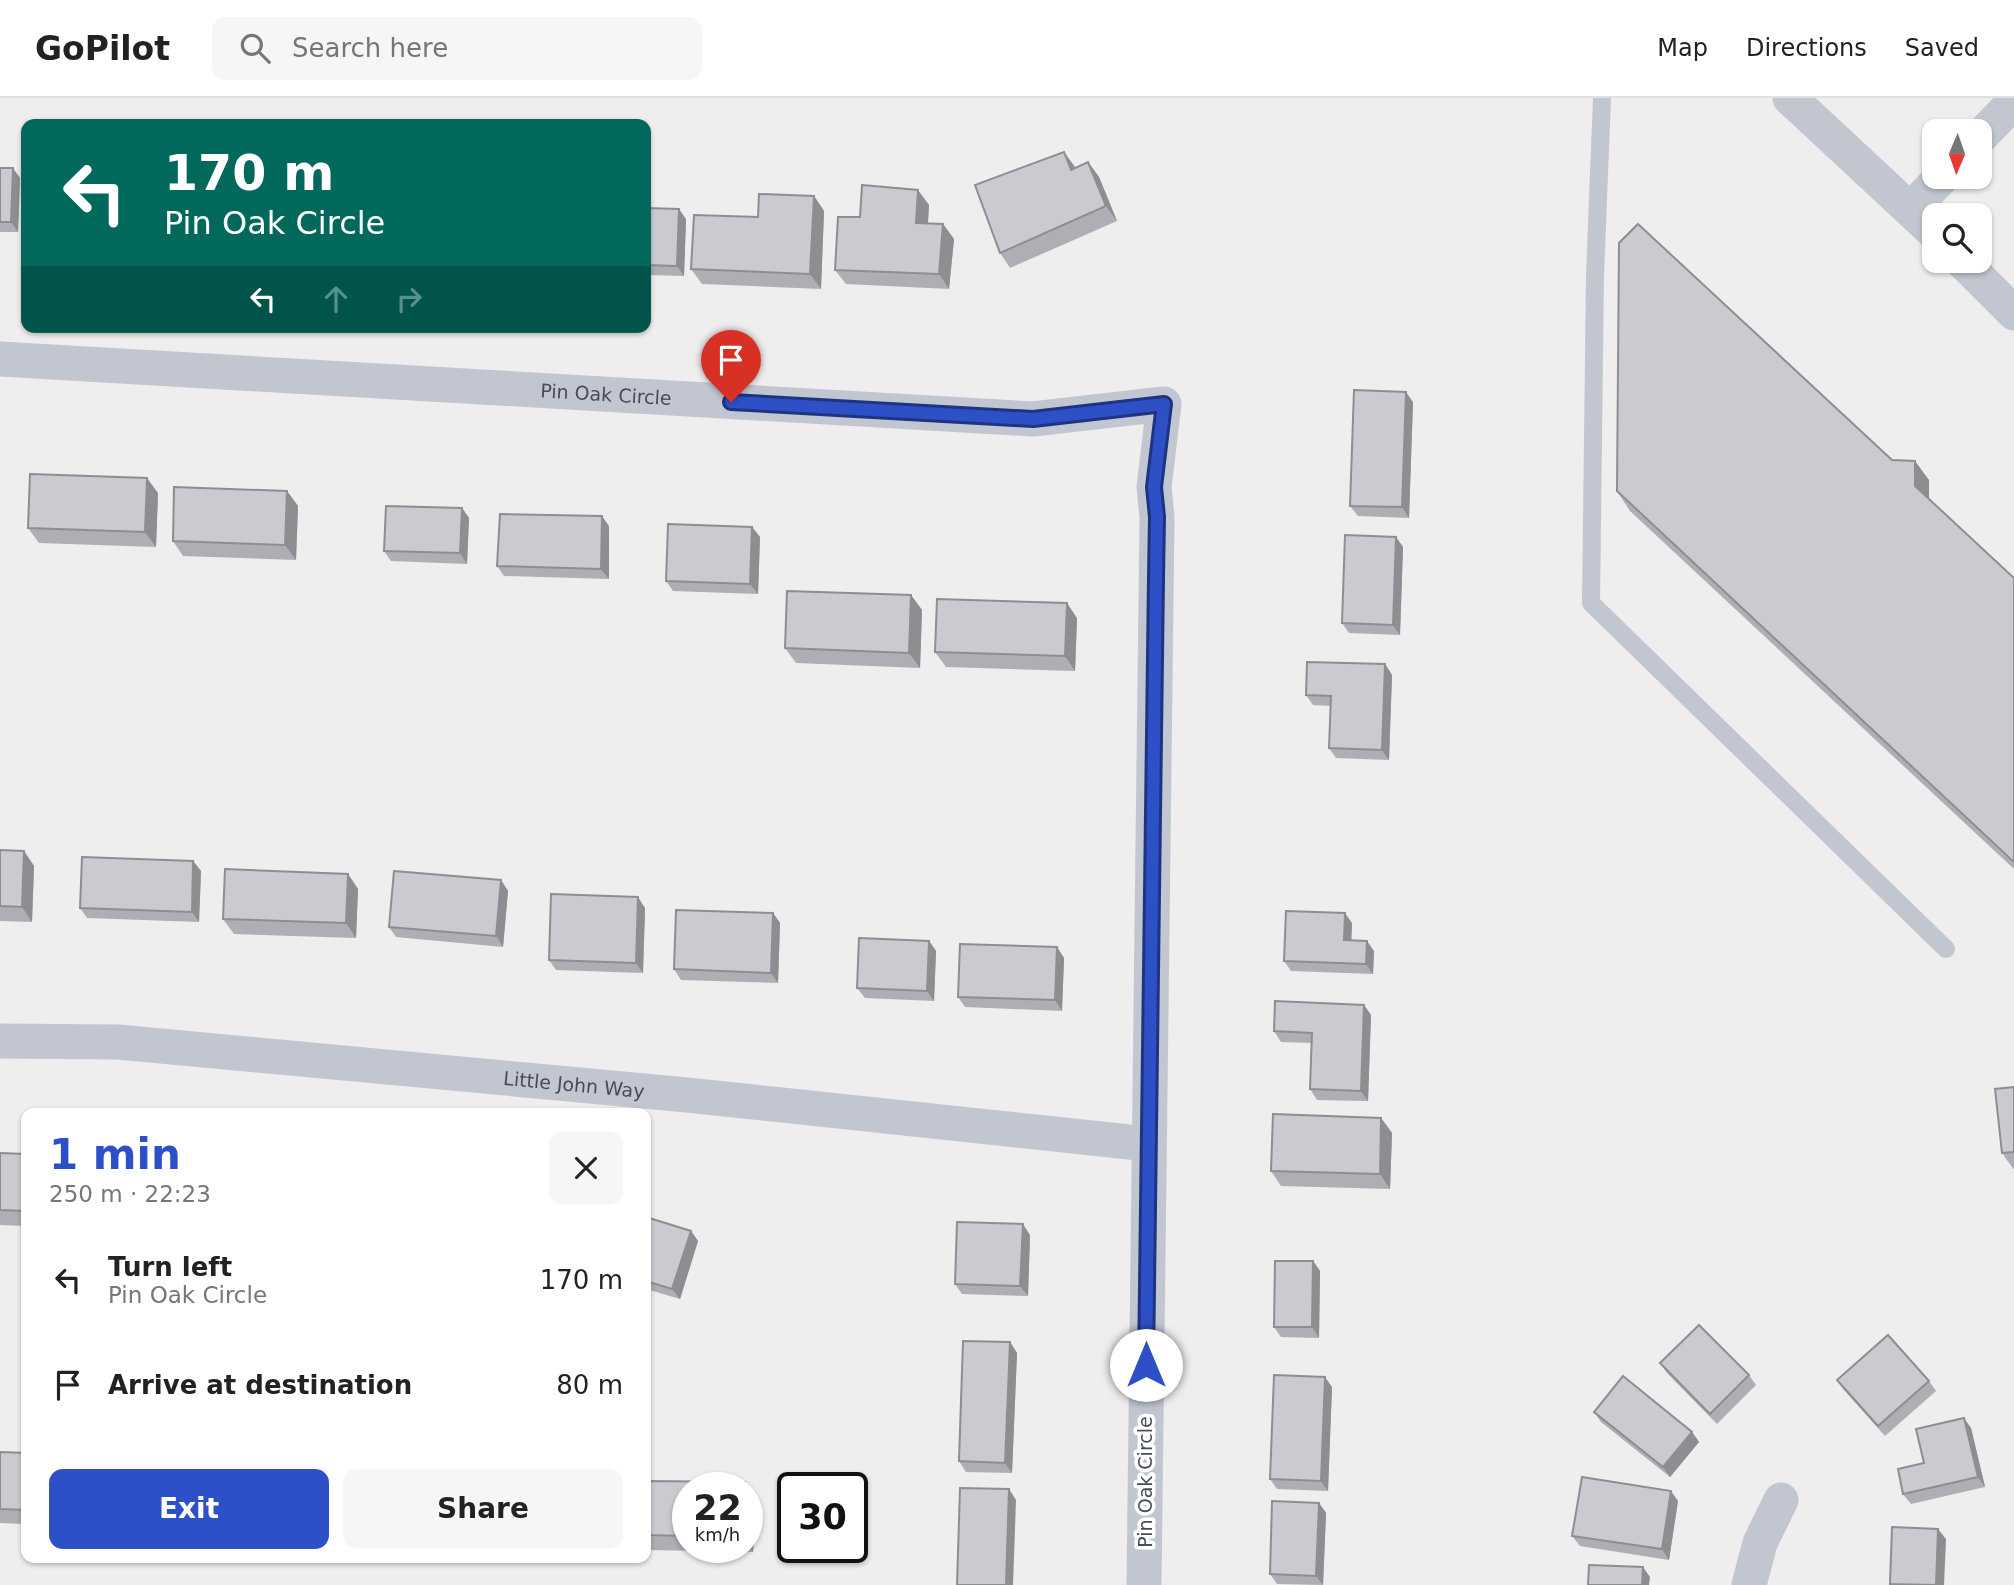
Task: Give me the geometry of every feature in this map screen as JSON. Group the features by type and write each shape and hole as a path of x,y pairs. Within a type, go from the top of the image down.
{"street":[{"path":"1790,98 1922,220"},
{"path":"1992,125 2014,102"},
{"path":"1974,273 2014,313"},
{"name":"Pin Oak Circle","path":"0,359 1033,419 1164,404 1154,487 1156,542 1144,1585"},
{"name":"Little John Way","path":"0,1041 118,1042 687,1095 1148,1144"},
{"path":"1749,1585 1760,1543 1781,1500"}],"lane":[{"path":"1602,98 1595,275 1591,603 1946,949"}],"building":[{"path":"1064,152 1071,170 1088,162 1106,206 1000,253 975,185"},
{"path":"0,168 13,168 11,222 0,222"},
{"path":"862,185 918,190 916,223 943,224 939,274 835,270 838,217 860,217"},
{"path":"759,194 814,196 810,274 691,269 694,215 758,217"},
{"path":"651,208 679,209 677,266 651,265"},
{"path":"1638,224 1892,460 1915,461 1915,486 2014,578 2014,862 1617,491 1619,243"},
{"path":"1354,390 1406,392 1402,507 1350,506"},
{"path":"30,474 147,478 145,532 28,528"},
{"path":"174,487 287,491 285,545 173,541"},
{"path":"386,506 462,508 460,553 384,551"},
{"path":"500,514 602,516 601,569 497,566"},
{"path":"668,524 752,527 750,584 666,581"},
{"path":"1345,535 1396,537 1393,625 1342,623"},
{"path":"787,591 911,595 909,653 785,648"},
{"path":"937,599 1067,603 1065,656 935,652"},
{"path":"1307,662 1385,664 1382,750 1329,748 1331,696 1306,695"},
{"path":"0,850 24,851 22,907 0,906"},
{"path":"82,857 193,861 192,912 80,908"},
{"path":"225,869 348,874 346,923 223,919"},
{"path":"394,871 501,880 496,936 389,927"},
{"path":"551,894 638,897 636,963 549,960"},
{"path":"676,910 773,913 771,973 674,969"},
{"path":"1286,911 1345,913 1344,940 1367,941 1366,964 1284,961"},
{"path":"859,938 929,941 927,991 857,988"},
{"path":"960,944 1057,947 1055,1000 958,997"},
{"path":"1275,1001 1364,1005 1361,1091 1310,1089 1312,1033 1274,1031"},
{"path":"2014,1087 2014,1152 2002,1153 1995,1089"},
{"path":"1273,1114 1381,1118 1380,1174 1271,1171"},
{"path":"0,1153 21,1154 21,1211 0,1210"},
{"path":"651,1219 691,1231 672,1289 651,1283"},
{"path":"957,1222 1023,1224 1020,1286 955,1284"},
{"path":"1275,1261 1313,1261 1312,1327 1274,1327"},
{"path":"1699,1325 1749,1375 1710,1414 1660,1363"},
{"path":"1888,1335 1929,1381 1878,1426 1837,1380"},
{"path":"963,1341 1010,1342 1005,1463 959,1461"},
{"path":"1274,1375 1325,1377 1321,1481 1270,1479"},
{"path":"1623,1376 1692,1432 1663,1467 1594,1412"},
{"path":"1964,1418 1978,1477 1903,1494 1898,1469 1924,1463 1916,1429"},
{"path":"0,1452 21,1453 21,1510 0,1509"},
{"path":"1582,1477 1671,1491 1662,1549 1572,1536"},
{"path":"651,1481 672,1481 672,1536 651,1535"},
{"path":"960,1488 1009,1489 1006,1585 957,1585"},
{"path":"1272,1501 1319,1503 1316,1576 1270,1574"},
{"path":"1892,1527 1938,1529 1936,1585 1890,1584"},
{"path":"1589,1565 1643,1567 1642,1585 1588,1585"}],"route":[{"path":"731,402 1033,419 1164,404 1154,487 1157,517 1146,1365"}]}
